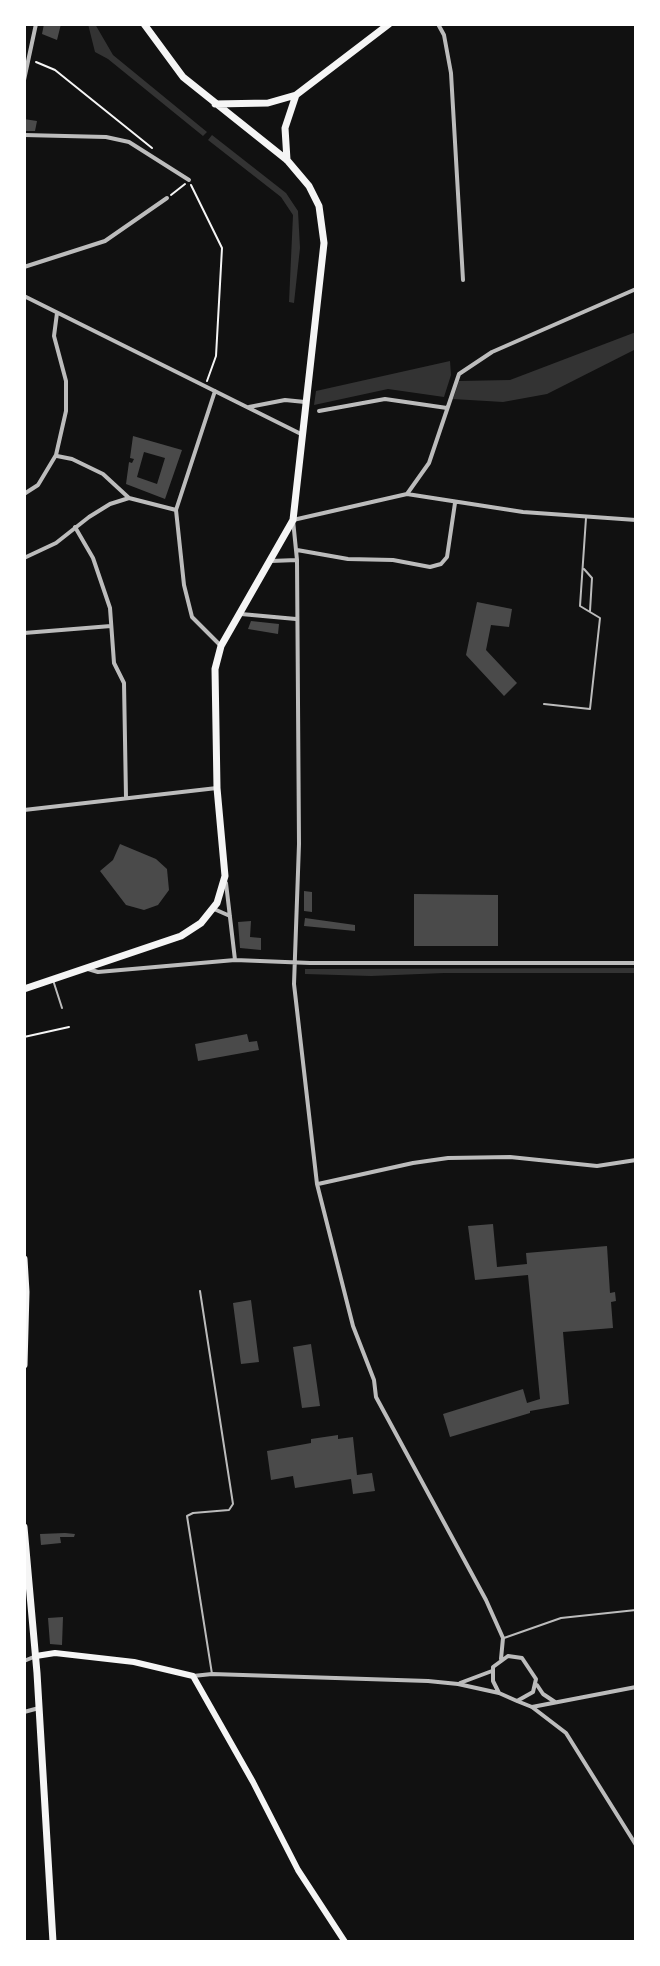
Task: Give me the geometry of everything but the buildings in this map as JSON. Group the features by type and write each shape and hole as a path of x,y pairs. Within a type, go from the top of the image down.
{"main road":[{"path":"24,989 181,936 201,923 214,909 225,876 217,788 214,679 221,646 293,520 321,277 321,213 315,197 287,160 177,70 144,24"},
{"path":"215,104 268,103 296,95 379,27 389,24"},
{"path":"287,160 285,128 296,95"},
{"path":"24,1259 24,1365"},
{"path":"24,1527 36,1656 53,1942"},
{"path":"36,1656 55,1653 134,1662 193,1676 298,1870 345,1942"}],"street":[{"path":"24,80 36,24"},
{"path":"438,24 444,35 451,73 463,280"},
{"path":"24,135 106,137 129,142 187,182"},
{"path":"24,267 105,241 167,198"},
{"path":"407,494 429,463 459,374 492,352 636,289"},
{"path":"24,296 302,435"},
{"path":"24,494 38,485 56,455 66,411 66,381 54,336 57,312"},
{"path":"215,391 176,510 184,585 192,617 221,646"},
{"path":"319,411 385,399 447,408"},
{"path":"246,407 285,400 305,402"},
{"path":"56,455 103,474 129,498 176,510"},
{"path":"501,1659 503,1638 486,1600 376,1397 374,1380 353,1326 317,1184 294,984 299,844 297,560 293,520 407,494 523,512 636,520"},
{"path":"24,558 56,543 110,504 129,498"},
{"path":"296,550 430,567 441,564 447,557 455,503"},
{"path":"75,527 93,558 110,608 114,663 124,683 126,797"},
{"path":"271,561 297,560"},
{"path":"239,614 297,619"},
{"path":"24,633 111,626"},
{"path":"24,810 217,788"},
{"path":"225,876 235,960"},
{"path":"214,909 230,916"},
{"path":"86,968 98,972 235,960 295,963 636,963"},
{"path":"317,1184 448,1158 510,1157 597,1166 636,1160"},
{"path":"24,1661 36,1656"},
{"path":"458,1684 492,1671 501,1659 508,1656 522,1658 533,1672 543,1694 555,1702"},
{"path":"492,1671 499,1693"},
{"path":"193,1676 212,1674 458,1684 499,1693 532,1707 570,1738 636,1845"},
{"path":"517,1701 530,1696 536,1683"},
{"path":"532,1707 636,1687"},
{"path":"24,1712 39,1708"}],"lane":[{"path":"544,704 590,709 600,618 580,606 586,517"},
{"path":"583,568 592,578 590,612"},
{"path":"53,979 62,1008"},
{"path":"200,1291 233,1504 229,1510 187,1516 212,1674"},
{"path":"503,1638 561,1618 636,1610"}],"path":[{"path":"27,59 55,70 159,154"},
{"path":"167,198 187,182 222,248 216,356 209,377"},
{"path":"24,1037 69,1027"}],"shaded area":[{"path":"88,24 95,24 113,55 207,132 203,136 108,59 95,52"},
{"path":"212,135 286,193 298,211 300,248 294,303 289,302 293,215 281,197 208,140"},
{"path":"636,332 636,349 547,394 503,402 453,399 459,381 510,380"},
{"path":"450,361 451,375 444,397 388,389 314,405 316,391"},
{"path":"636,968 636,973 305,974 305,969"}]}
